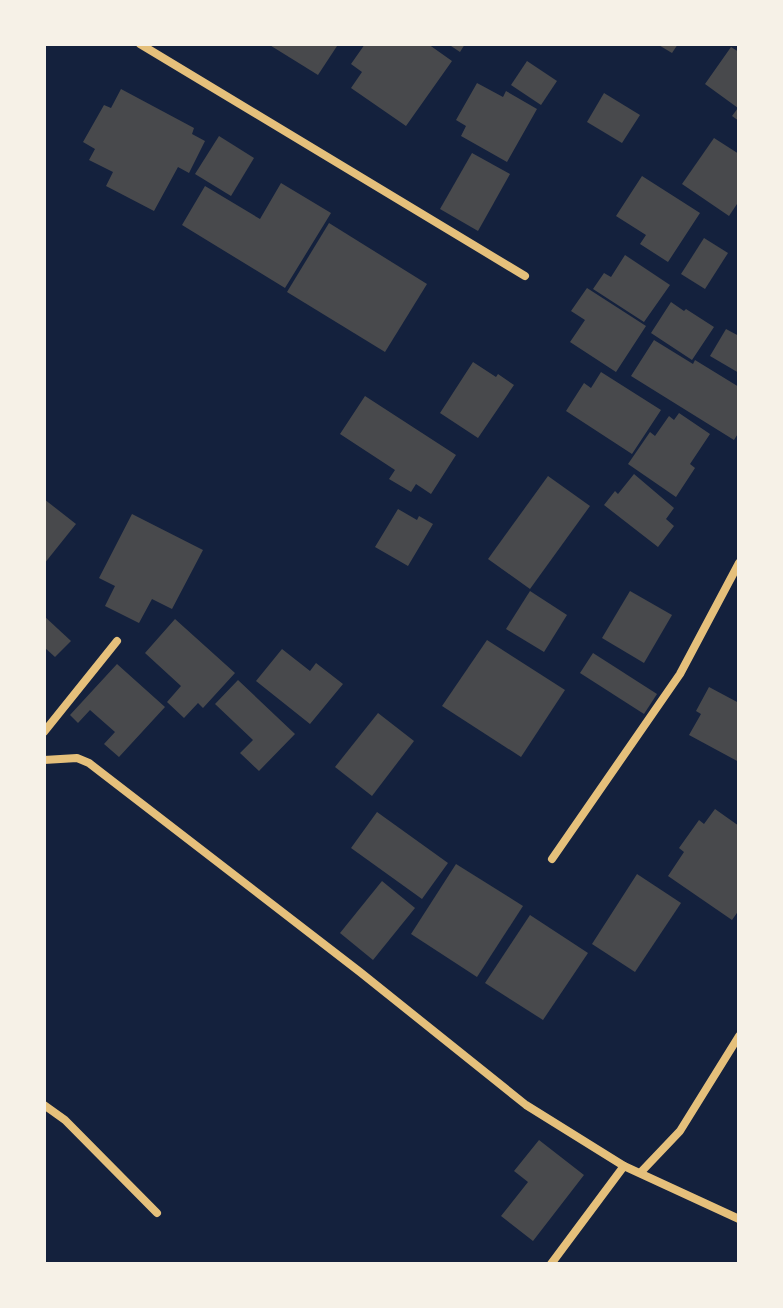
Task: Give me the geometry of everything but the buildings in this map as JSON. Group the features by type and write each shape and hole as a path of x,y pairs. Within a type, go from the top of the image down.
{"street":[{"path":"140,44 525,276"},
{"path":"552,859 680,674 739,563"},
{"path":"44,732 117,641"},
{"path":"44,760 77,758 89,763 360,972 526,1105 624,1166 739,1219"},
{"path":"641,1172 680,1131 739,1036"},
{"path":"44,1105 65,1120 157,1213"},
{"path":"551,1264 624,1166"}]}
